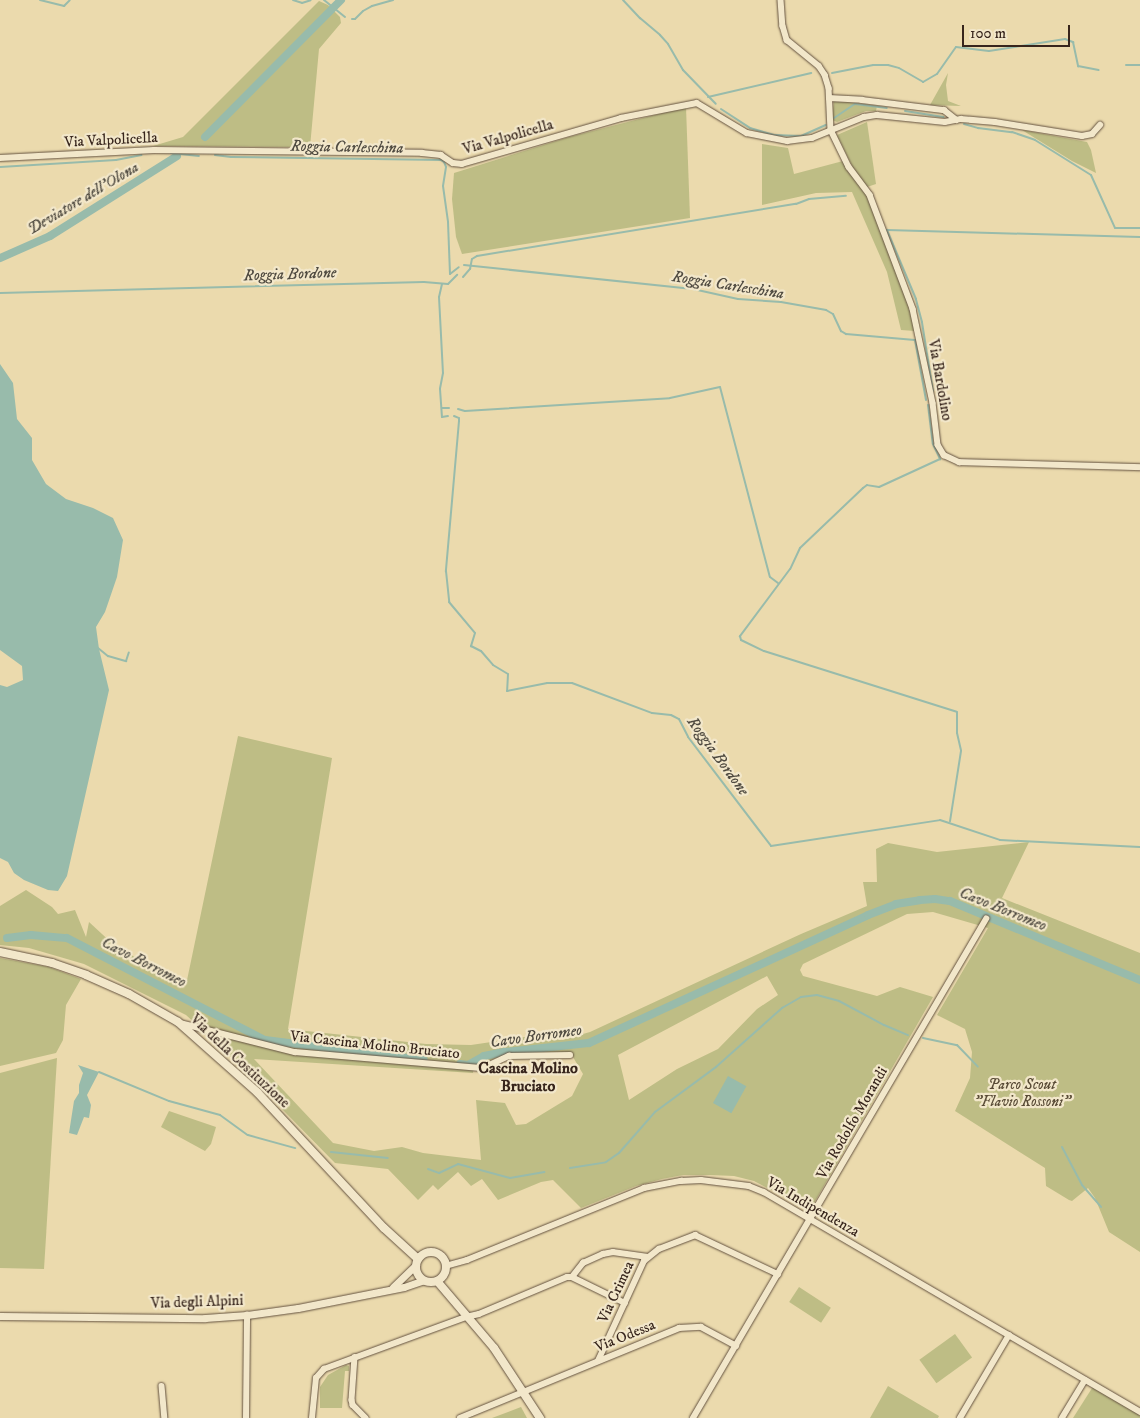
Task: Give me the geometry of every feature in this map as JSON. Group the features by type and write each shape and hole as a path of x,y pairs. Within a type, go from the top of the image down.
{"main road":[{"name":"Via della Costituzione","path":"0,952 52,963 86,975 129,994 178,1022 252,1087 417,1262"},
{"path":"437,1281 444,1274 446,1266 442,1257 432,1252 417,1262 418,1275 424,1280 437,1281 494,1348 540,1418"}],"street":[{"name":"Via Bardolino","path":"781,0 783,26 787,40 819,66 825,75 831,130 849,167 870,195 913,309 933,403 938,445 944,455 959,462 1140,467"},
{"path":"829,98 944,110 957,120"},
{"name":"Via Valpolicella","path":"0,158 154,150 422,153 440,155 457,164 471,162 621,118 697,103 747,133 762,138 799,141 831,130"},
{"path":"831,130 877,114 945,122 957,120 995,122 1082,136 1092,134 1100,125"},
{"name":"Via Rodolfo Morandi","path":"694,1418 986,919"},
{"name":"Via Cascina Molino Bruciato","path":"178,1022 296,1052 476,1068 483,1068 509,1056 570,1054"},
{"name":"Via Indipendenza","path":"446,1266 467,1260 630,1193 681,1181 723,1181 748,1186 764,1192 1140,1412"},
{"name":"Via Crimea","path":"598,1361 648,1256 659,1248 695,1236 778,1274"},
{"path":"312,1418 316,1378 324,1369 466,1317 479,1314 572,1277 583,1263 603,1254 613,1252 648,1256"},
{"path":"392,1287 417,1262"},
{"path":"572,1277 625,1303"},
{"name":"Via degli Alpini","path":"0,1316 205,1318 247,1315 298,1308 392,1287 404,1287 424,1280"},
{"path":"246,1418 247,1315"},
{"name":"Via Odessa","path":"460,1418 686,1326 701,1327 736,1346"},
{"path":"960,1418 1008,1335"},
{"path":"355,1357 352,1400 359,1416 366,1418"},
{"path":"1062,1418 1085,1380"},
{"path":"162,1386 165,1418"}],"green space":[{"path":"319,1 328,5 340,17 341,23 319,49 310,147 153,146 183,137"},
{"path":"948,73 946,85 948,101 961,106 930,105"},
{"path":"834,100 877,106 876,111 866,111 837,122 832,120"},
{"path":"686,107 690,218 462,254 456,237 452,199 454,173 569,137"},
{"path":"867,122 876,184 867,187 855,172 837,135"},
{"path":"1022,130 1087,142 1091,150 1096,173 1072,161"},
{"path":"762,144 788,148 794,174 843,161 847,170 867,195 906,297 915,331 901,330 887,272 852,192 816,193 762,205"},
{"name":"Parco Scout \"Flavio Rossoni\"","path":"238,736 332,758 288,1029 426,1044 471,1045 538,1035 562,1040 590,1032 801,934 867,906 863,882 877,882 876,849 888,843 937,852 1029,842 1002,898 1140,953 1140,1252 1109,1232 1095,1198 1088,1188 1072,1201 1069,1200 1046,1186 1045,1168 955,1111 970,1078 972,1052 965,1029 937,1015 988,928 933,912 907,914 803,964 800,970 803,976 877,996 900,987 933,997 810,1210 754,1181 734,1176 710,1175 683,1175 662,1179 636,1186 581,1208 553,1180 541,1182 498,1200 482,1179 471,1186 458,1172 438,1190 433,1185 418,1200 388,1169 335,1163 226,1052 186,1015 84,964 29,948 0,945 0,906 26,890 52,907 58,914 75,910 86,937 89,922 115,946 186,985","holes":["767,976 778,995 757,1009 718,1049 677,1069 629,1100 618,1055","570,1052 583,1074 572,1096 526,1124 516,1125 505,1103 476,1100 481,1160 423,1153 402,1147 374,1151 333,1143 254,1059 473,1073 474,1067 506,1054"]},
{"path":"0,958 49,967 81,979 66,1005 63,1040 56,1053 0,1066"},
{"path":"57,1058 44,1269 0,1268 0,1073"},
{"path":"169,1111 216,1127 211,1144 205,1151 161,1127"},
{"path":"799,1287 831,1308 821,1323 789,1302"},
{"path":"955,1334 972,1357 936,1383 919,1360"},
{"path":"346,1365 349,1366 349,1371 345,1371 342,1408 320,1408 320,1387 328,1375"},
{"path":"1094,1385 1140,1412 1140,1418 1073,1418"},
{"path":"888,1386 939,1416 938,1418 870,1418"},
{"path":"521,1407 527,1418 492,1418"}],"shaded area":[{"path":"0,364 13,383 17,419 32,438 32,460 46,484 66,499 93,508 113,518 123,540 117,577 105,612 96,627 99,649 109,690 67,876 58,891 48,890 24,880 14,873 8,862 0,858 0,685 7,687 23,680 22,666 0,650"},
{"path":"78,1065 99,1072 87,1095 91,1105 89,1118 84,1117 77,1135 69,1133 74,1101 79,1093 79,1085 83,1073"},
{"path":"728,1076 746,1086 731,1113 713,1103"}],"waterway":[{"path":"40,0 64,6 70,0"},
{"path":"293,0 302,3 311,0"},
{"name":"Deviatore dell'Olona","path":"324,0 345,17"},
{"name":"Deviatore dell'Olona","path":"205,137 341,0"},
{"path":"352,19 355,19 372,6 393,0"},
{"path":"623,0 660,35 668,44 683,70 716,104"},
{"path":"832,73 873,65 888,65 899,68 923,82 937,74 956,47 989,51 1065,39 1073,42 1078,66 1099,70"},
{"path":"1126,65 1140,65"},
{"path":"708,97 811,73"},
{"path":"834,118 855,104 887,108"},
{"path":"721,109 750,128 775,135 801,136 826,125"},
{"path":"905,111 944,117"},
{"path":"964,124 978,128 1012,132 1035,140 1091,175 1115,228 1140,228"},
{"name":"Roggia Carleschina","path":"171,153 199,156"},
{"name":"Roggia Carleschina","path":"0,167 116,160 142,155"},
{"name":"Roggia Carleschina","path":"215,155 231,157 441,160 446,167 443,186 448,222 450,274 459,267"},
{"name":"Deviatore dell'Olona","path":"0,258 50,236 177,156"},
{"path":"463,277 470,269 472,259 477,256 796,204 809,199 846,196"},
{"name":"Roggia Carleschina","path":"933,391 922,322 916,299 887,230 1140,237"},
{"name":"Roggia Carleschina","path":"464,265 693,289 738,299 781,302 826,310 833,314 841,331 846,334 915,340 926,400"},
{"name":"Roggia Bordone","path":"0,293 424,282 448,284 457,275"},
{"name":"Roggia Bordone","path":"442,284 439,297 443,373 440,389 442,417 448,416"},
{"path":"458,409 465,411 670,398 720,387 770,577 778,583"},
{"path":"928,405 933,444 940,459 879,487 867,485 863,488 800,548 790,569 740,636 741,640 764,651 957,712 957,733 961,751 950,821"},
{"path":"442,408 449,408"},
{"name":"Roggia Bordone","path":"454,416 459,418 459,421 446,571 449,602 475,633 471,646 481,651 493,665 508,674 507,691 547,683 572,683 652,713 671,715 679,719 688,737 771,846 940,820 1000,840 1140,847"},
{"path":"98,648 108,656 126,661 129,652"},
{"name":"Cavo Borromeo","path":"460,1064 468,1065 484,1056 505,1052 589,1043 868,915 896,904 920,900 950,901 1140,980"},
{"name":"Cavo Borromeo","path":"7,938 31,935 67,938 265,1040 424,1060"},
{"path":"570,1168 606,1162 619,1153 655,1112 716,1067 782,1008 801,997 817,995 839,1001 884,1025 908,1035"},
{"path":"923,1038 957,1045 978,1067"},
{"path":"99,1072 169,1101 220,1115 248,1135 295,1148"},
{"path":"1062,1147 1082,1185 1101,1207"},
{"path":"331,1152 388,1158"},
{"path":"428,1169 439,1173 458,1164 510,1178 544,1172"}],"district":[{"name":"Cascina Molino Bruciato","path":"528,1077"}]}
